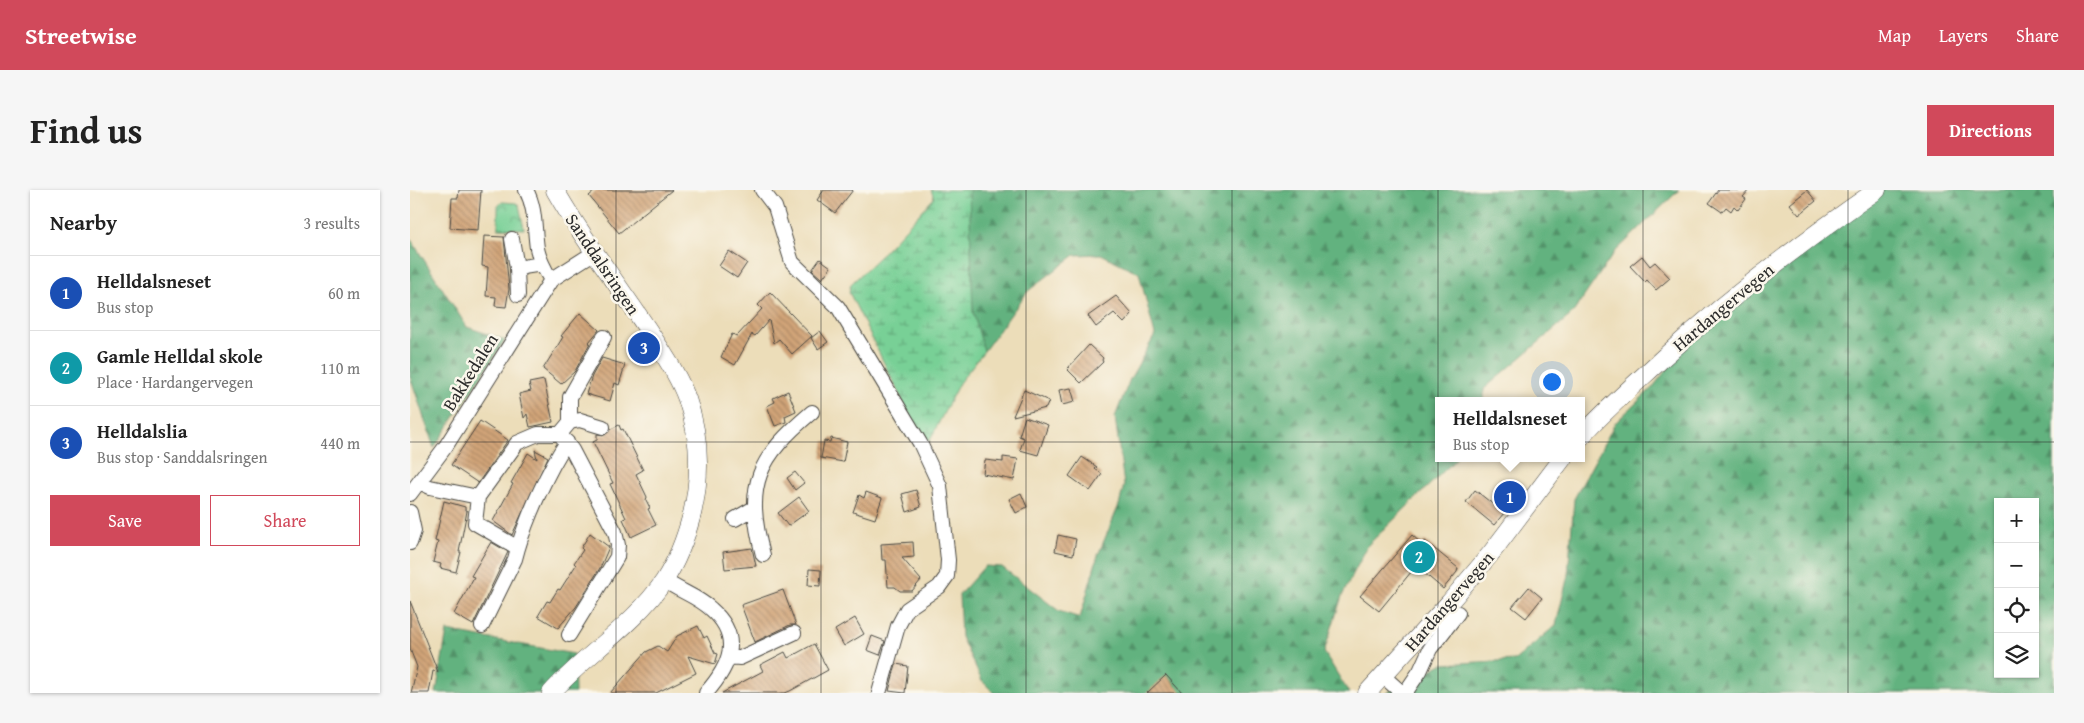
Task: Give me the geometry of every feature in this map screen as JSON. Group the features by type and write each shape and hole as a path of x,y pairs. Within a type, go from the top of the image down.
{"main road":[{"name":"Sanddalsringen","path":"551,693 628,621 664,580 682,545 695,501 698,460 693,422 687,399 669,363 555,190"},
{"name":"Hardangervegen","path":"1585,433 1628,390 1715,310 1819,230 1877,190"},
{"name":"Hardangervegen","path":"1367,693 1449,603 1492,552 1560,462"}],"street":[{"path":"526,190 534,211 537,249 542,264 551,280"},
{"path":"762,190 775,207 792,262 838,307 920,442 940,486 948,560 946,576 939,587 913,604 903,616 898,626 879,693"},
{"path":"512,239 518,295"},
{"name":"Bakkedalen","path":"410,494 446,446 551,280 595,252"},
{"path":"516,268 542,264"},
{"path":"482,626 515,559 523,532 570,422 570,397 604,337"},
{"path":"763,555 757,532 754,508 764,464 770,453 812,412"},
{"path":"570,422 580,420 603,427"},
{"path":"518,548 475,523 478,497 517,443 538,434 563,438"},
{"path":"563,438 611,524 618,545 617,557 569,635"},
{"path":"419,482 430,487 478,497"},
{"path":"735,519 754,508"},
{"path":"410,512 414,531 410,543"},
{"path":"664,580 711,608 726,626 730,641 729,658 721,674 706,693"},
{"path":"1383,676 1403,693 1420,671 1430,649 1458,613"},
{"path":"729,658 740,658 794,633"}],"green space":[{"path":"931,190 969,190 973,312 984,351 959,383 929,442 914,424 849,292 851,284 934,198"},
{"path":"969,190 1679,190 1614,253 1572,314 1484,389 1484,397 1435,397 1435,462 1453,462 1368,545 1342,596 1324,652 1349,693 994,693 982,681 961,637 959,595 985,566 1002,567 1059,611 1080,618 1098,555 1119,505 1124,485 1115,417 1130,379 1155,335 1139,273 1101,254 1075,255 1028,291 984,351 973,312"},
{"path":"1879,190 2054,190 2054,693 1386,693 1442,664 1515,660 1556,625 1568,575 1574,499 1615,423 1652,388 1700,328"},
{"path":"502,202 519,205 524,229 498,228 498,206"},
{"path":"410,238 467,327 505,340 434,448 410,376"},
{"path":"447,631 574,654 575,693 436,693"}],"building":[{"path":"459,190 481,190 478,230 450,228 452,198 458,198"},
{"path":"596,190 672,190 619,233 589,196"},
{"path":"824,190 853,190 835,213 817,200"},
{"path":"1718,190 1749,190 1743,197 1746,199 1738,210 1734,206 1731,211 1726,207 1722,212 1709,203"},
{"path":"1807,190 1816,201 1799,215 1790,204"},
{"path":"484,236 504,237 509,289 506,307 495,306 496,297 486,296 488,267 482,266"},
{"path":"729,251 747,263 737,278 719,266"},
{"path":"1642,256 1650,266 1655,262 1670,278 1656,290 1647,280 1645,282 1630,266"},
{"path":"820,259 831,267 822,279 812,270"},
{"path":"770,292 812,336 792,354 779,339 774,343 769,320 755,336 752,334 735,365 721,357 732,334 737,336 762,309 758,305"},
{"path":"1116,296 1132,314 1124,323 1114,313 1096,327 1088,316"},
{"path":"580,313 599,330 589,342 575,371 561,384 543,369 563,337 561,336"},
{"path":"820,331 828,342 818,349 811,338"},
{"path":"1089,345 1103,358 1103,362 1081,383 1067,369"},
{"path":"602,358 625,365 619,385 615,383 610,401 586,394 592,376"},
{"path":"544,380 553,422 530,427 527,414 524,418 519,394 531,391 529,383"},
{"path":"1071,388 1075,402 1062,405 1059,390"},
{"path":"1024,390 1049,401 1046,408 1013,416"},
{"path":"788,391 796,411 785,416 786,422 775,426 767,406 775,402 773,398"},
{"path":"1025,417 1048,425 1038,455 1020,450 1024,438 1019,436"},
{"path":"480,421 508,440 478,483 451,465"},
{"path":"619,425 621,430 623,429 643,470 636,474 647,497 646,500 650,508 648,509 656,525 631,537 623,519 626,518 610,484 613,483 593,442 597,440 597,434 605,435"},
{"path":"831,438 847,442 843,462 821,458 824,441 830,442"},
{"path":"535,450 548,457 512,535 493,521 528,453 537,459"},
{"path":"1003,457 1018,459 1014,480 983,474 985,460 1003,462"},
{"path":"1082,457 1097,467 1095,469 1102,474 1090,491 1069,476"},
{"path":"795,472 804,483 795,490 787,478"},
{"path":"916,490 921,507 907,512 902,494"},
{"path":"1475,490 1504,513 1494,525 1466,502"},
{"path":"866,492 882,498 875,519 853,512 859,495 864,498"},
{"path":"1021,493 1027,507 1016,513 1009,499"},
{"path":"799,497 809,511 788,526 778,513"},
{"path":"444,501 465,507 467,511 456,572 440,568 441,564 433,562 438,542 435,541"},
{"path":"590,533 609,547 600,568 576,607 558,628 538,616 547,601 550,602 558,589 560,590 576,565 574,563 583,550 581,548"},
{"path":"1058,535 1076,539 1073,555 1055,551"},
{"path":"1412,535 1422,544 1425,541 1458,568 1457,572 1443,589 1416,566 1379,611 1360,596"},
{"path":"491,542 508,552 473,625 454,614 474,577 471,576"},
{"path":"913,542 914,557 902,558 921,580 912,591 900,591 895,587 888,587 886,560 882,560 881,544"},
{"path":"752,548 756,566 725,569 723,552"},
{"path":"809,569 821,570 820,586 808,585"},
{"path":"1529,587 1542,598 1526,618 1512,607"},
{"path":"783,590 796,625 790,625 755,642 741,605"},
{"path":"410,601 438,672 433,671 429,693 411,693 417,667 410,649"},
{"path":"855,618 864,634 844,646 835,630"},
{"path":"698,626 704,638 707,636 715,653 718,654 715,664 688,656 696,673 656,693 610,693 646,652 658,646 667,652 677,636"},
{"path":"872,636 885,641 880,655 867,650"},
{"path":"814,644 828,670 790,691 785,693 722,693 763,671 760,665 785,652 788,658"},
{"path":"896,664 908,666 905,693 889,691"},
{"path":"1166,675 1182,693 1147,693"}],"place":[{"name":"Helldalslia","path":"644,348"},
{"name":"Helldalsneset","path":"1510,497"},
{"name":"Gamle Helldal skole","path":"1419,557"}]}
